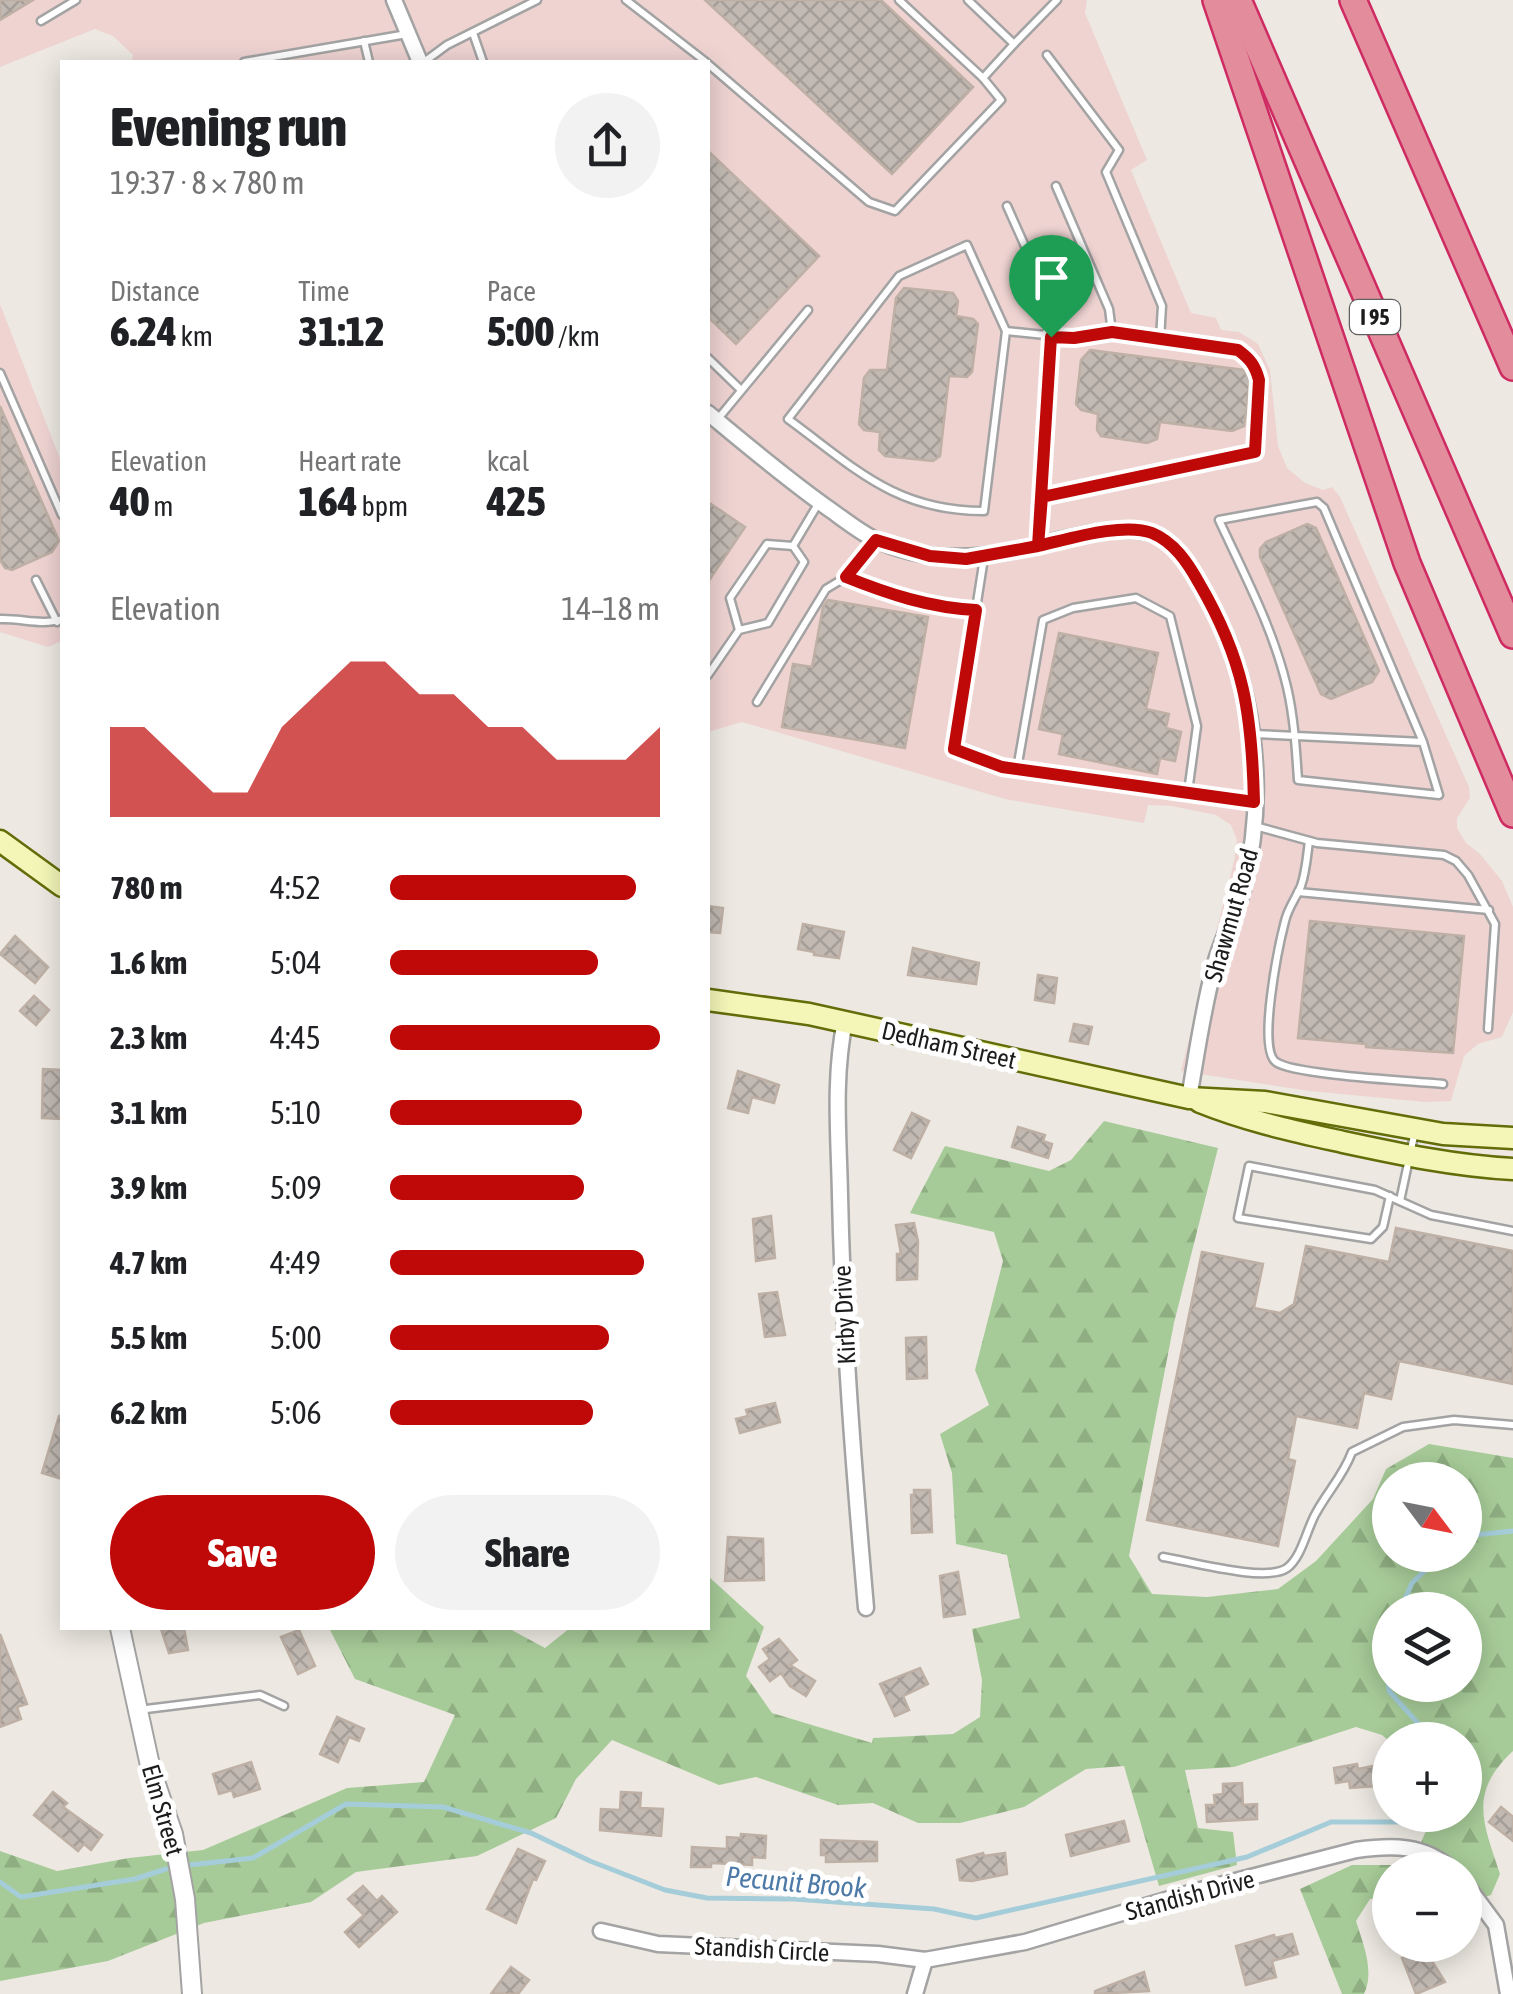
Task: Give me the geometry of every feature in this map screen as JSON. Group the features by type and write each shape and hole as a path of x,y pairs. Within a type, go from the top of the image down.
{"highway":[{"path":"1216,0 1401,546 1513,814"},
{"name":"I 95","path":"1238,0 1513,635"},
{"path":"1353,0 1513,367"},
{"path":"1483,299 1513,344"}],"main road":[{"path":"0,841 60,885"},
{"name":"Dedham Street","path":"710,1000 772,1007 1189,1098 1250,1121 1410,1156 1513,1169"},
{"name":"Dedham Street","path":"1189,1098 1254,1100 1415,1130 1513,1138"}],"street":[{"path":"394,0 421,60"},
{"name":"Shawmut Road","path":"712,417 819,502 876,540 930,556 966,559 1109,532 1136,531 1152,533 1174,547 1192,571 1224,626 1241,674 1254,802 1243,890 1214,969 1189,1098"},
{"name":"Kirby Drive","path":"845,1022 838,1057 841,1250 866,1608"},
{"name":"Elm Street","path":"120,1630 151,1770 173,1834 185,1899 192,1994"},
{"name":"Standish Drive","path":"924,1960 1024,1942 1189,1892 1356,1850 1382,1846 1424,1852"},
{"path":"1482,1906 1496,1926 1508,1994"},
{"name":"Standish Circle","path":"601,1931 658,1944 878,1954 924,1960"},
{"path":"915,1994 924,1960"}],"lane":[{"path":"41,21 76,0"},
{"path":"425,60 537,0"},
{"path":"626,0 703,60"},
{"path":"710,66 868,202 895,210 1001,100 983,78 899,0"},
{"path":"968,0 1014,44"},
{"path":"983,78 1057,0"},
{"path":"473,33 483,60"},
{"path":"256,60 408,34"},
{"path":"364,42 368,60"},
{"path":"1048,55 1119,150 1106,172 1162,306 1160,339"},
{"path":"1056,186 1109,308 1112,332"},
{"path":"1007,206 1054,311 1038,546"},
{"path":"968,246 1006,331 984,511 914,502 881,487 788,419 899,276 968,246"},
{"path":"712,417 742,390 808,310"},
{"path":"1006,331 1074,338 1112,332 1238,350 1251,360 1259,380 1255,452 1042,497"},
{"path":"710,360 742,390"},
{"path":"0,373 60,511"},
{"path":"793,546 819,502"},
{"path":"1317,502 1324,508 1423,742 1439,796 1298,780 1287,688 1271,634 1219,520 1317,502"},
{"path":"757,702 826,589 846,577 876,540"},
{"path":"739,630 730,598 767,544 793,546"},
{"path":"710,672 739,630 768,623 804,562 793,546"},
{"path":"984,556 954,749 1017,770 1254,802"},
{"path":"846,577 881,591 950,609 976,610"},
{"path":"0,618 44,624 60,621 36,580"},
{"path":"1017,770 1042,620 1073,608 1136,598 1170,616 1197,726 1188,792"},
{"path":"1250,734 1423,742"},
{"path":"1253,826 1309,841 1450,857 1474,883 1496,931 1488,1029"},
{"path":"1309,841 1304,876 1286,916 1275,970 1270,1056 1278,1064 1303,1070 1443,1084"},
{"path":"1298,892 1488,910"},
{"path":"1400,1201 1415,1130"},
{"path":"1390,1196 1383,1227 1371,1239 1238,1218 1249,1166 1390,1196 1431,1215 1513,1231"},
{"path":"1163,1556 1266,1574 1286,1568 1296,1556 1314,1516 1342,1476 1352,1452 1403,1427 1454,1420 1513,1425"},
{"path":"137,1710 260,1695 284,1706"}],"shaded area":[{"path":"0,0 1087,0 1085,13 1147,160 1131,170 1191,313 1216,318 1221,330 1239,332 1258,344 1270,370 1278,446 1287,468 1305,483 1323,490 1332,487 1340,497 1469,787 1470,798 1457,818 1457,828 1502,881 1513,907 1513,1012 1502,1037 1478,1044 1464,1056 1451,1101 1309,1091 1181,1071 1234,861 1237,840 1231,825 1216,815 1172,806 1148,805 1144,823 1005,799 742,722 710,731 710,60 132,60 133,55 113,36 95,29 0,67"},
{"path":"0,304 60,459 60,642 48,647 0,632"}],"green space":[{"path":"1104,1121 1218,1148 1174,1323 1129,1556 1152,1594 1207,1597 1278,1589 1316,1561 1372,1500 1372,1572 1482,1572 1482,1462 1398,1462 1429,1444 1513,1458 1513,1751 1499,1766 1485,1795 1485,1823 1500,1874 1491,1895 1482,1898 1482,1852 1417,1852 1426,1832 1482,1832 1482,1722 1372,1722 1372,1732 1356,1727 1234,1767 1185,1770 1198,1828 1233,1832 1237,1865 1159,1886 1124,1766 1086,1769 1024,1807 960,1823 918,1823 873,1803 838,1805 756,1777 719,1785 612,1740 576,1779 556,1818 477,1856 356,1872 311,1902 204,1923 108,1961 0,1981 0,1851 57,1871 203,1850 347,1788 424,1782 455,1715 355,1679 330,1630 512,1630 545,1648 568,1630 710,1630 710,1578 764,1627 746,1676 772,1713 872,1743 873,1738 953,1734 980,1717 982,1680 972,1629 1020,1618 1007,1555 956,1544 952,1473 940,1434 989,1405 975,1370 1003,1261 994,1232 910,1213 945,1146 1049,1171 1071,1160"},
{"path":"1352,1865 1372,1865 1372,1899 1356,1921 1368,1967 1364,1994 1342,1994 1300,1889"}],"building":[{"path":"0,0 33,0 0,20"},
{"path":"705,0 881,0 973,87 892,174"},
{"path":"710,153 819,256 736,344 710,319"},
{"path":"904,288 953,293 958,301 956,316 978,324 972,372 967,377 949,376 940,456 933,461 885,456 879,450 880,432 864,430 859,424 864,378 870,370 887,370 896,298"},
{"path":"1090,350 1244,370 1250,382 1244,426 1232,431 1160,422 1157,439 1147,443 1101,436 1097,430 1098,414 1081,410 1076,404 1081,360"},
{"path":"0,406 59,541 52,552 12,570 0,560"},
{"path":"710,503 745,527 710,579"},
{"path":"1307,524 1316,528 1379,671 1372,682 1331,699 1321,694 1260,557 1266,542"},
{"path":"828,600 928,617 905,748 782,727 793,664 812,667 823,607"},
{"path":"1059,633 1158,653 1146,709 1169,714 1166,728 1181,732 1175,761 1160,758 1157,774 1059,754 1063,734 1039,729"},
{"path":"710,906 723,908 720,933 710,932"},
{"path":"1310,921 1464,936 1453,1053 1298,1038"},
{"path":"803,924 844,932 839,958 798,949"},
{"path":"15,936 48,967 35,983 0,954"},
{"path":"913,948 979,963 976,984 908,975"},
{"path":"1038,975 1057,978 1054,1003 1035,1000"},
{"path":"34,996 49,1010 36,1025 20,1011"},
{"path":"1074,1024 1092,1027 1088,1044 1070,1041"},
{"path":"43,1069 60,1070 60,1119 42,1118"},
{"path":"738,1071 779,1085 774,1103 752,1097 748,1113 728,1108"},
{"path":"912,1113 929,1121 911,1158 894,1150"},
{"path":"1018,1127 1045,1135 1043,1141 1052,1144 1048,1158 1012,1147"},
{"path":"771,1216 775,1258 756,1261 753,1219"},
{"path":"914,1223 918,1241 917,1279 897,1280 897,1254 901,1254 896,1225"},
{"path":"1396,1228 1513,1251 1513,1384 1399,1361 1391,1399 1364,1393 1357,1428 1296,1416 1288,1459 1295,1461 1278,1546 1147,1520 1202,1252 1263,1264 1254,1308 1280,1313 1294,1304 1306,1246 1389,1262"},
{"path":"777,1292 785,1335 765,1337 759,1294"},
{"path":"926,1337 927,1378 907,1379 906,1338"},
{"path":"775,1403 780,1422 740,1433 736,1419 748,1416 746,1410"},
{"path":"59,1416 60,1416 60,1478 42,1473"},
{"path":"914,1490 930,1490 932,1532 912,1533"},
{"path":"728,1537 763,1539 764,1580 725,1581"},
{"path":"958,1572 965,1614 944,1617 940,1576"},
{"path":"161,1630 184,1630 188,1650 169,1653"},
{"path":"299,1630 315,1666 298,1674 281,1637"},
{"path":"0,1634 27,1704 17,1707 21,1719 0,1727"},
{"path":"779,1639 797,1660 790,1665 815,1681 806,1696 790,1686 781,1673 770,1681 759,1667 770,1659 763,1649"},
{"path":"920,1668 928,1684 903,1696 909,1710 895,1716 880,1684"},
{"path":"337,1717 364,1729 359,1741 349,1737 338,1762 320,1754"},
{"path":"251,1762 260,1789 234,1797 232,1790 219,1794 213,1774"},
{"path":"1372,1766 1372,1786 1350,1788 1349,1781 1336,1783 1334,1768"},
{"path":"1242,1783 1243,1805 1257,1804 1257,1819 1207,1822 1206,1805 1215,1805 1214,1795 1223,1794 1223,1784"},
{"path":"53,1792 67,1803 63,1807 102,1835 91,1850 84,1844 78,1851 34,1815"},
{"path":"621,1792 641,1793 640,1808 663,1809 661,1836 600,1830 601,1809 620,1810"},
{"path":"1501,1807 1513,1817 1513,1841 1489,1822"},
{"path":"1124,1821 1129,1841 1071,1856 1066,1835"},
{"path":"741,1834 766,1836 765,1858 752,1857 752,1865 711,1863 711,1867 691,1867 692,1847 727,1849 727,1837 741,1838"},
{"path":"821,1840 877,1842 877,1861 826,1862 826,1855 821,1855"},
{"path":"518,1849 545,1861 536,1880 533,1879 516,1923 487,1909"},
{"path":"983,1853 1005,1853 1007,1874 960,1880 957,1860"},
{"path":"363,1886 377,1901 382,1896 397,1912 359,1947 345,1932 364,1915 348,1899"},
{"path":"1292,1934 1298,1954 1272,1961 1276,1977 1246,1985 1236,1946"},
{"path":"1404,1962 1433,1962 1445,1982 1416,1994"},
{"path":"511,1967 529,1980 518,1994 491,1994"},
{"path":"1144,1972 1149,1991 1095,1994 1095,1991"}],"waterway":[{"name":"Pecunit Brook","path":"1482,1534 1513,1531"},
{"name":"Pecunit Brook","path":"1408,1592 1423,1572"},
{"name":"Pecunit Brook","path":"1399,1702 1417,1722"},
{"name":"Pecunit Brook","path":"189,1865 253,1858 346,1804 443,1807 531,1833 665,1890 707,1898 794,1899 934,1909 976,1918 1247,1857 1331,1822 1372,1822"},
{"name":"Pecunit Brook","path":"0,1882 21,1897 135,1879 166,1869"}],"route":[{"path":"1051,337 1038,546 966,559 930,556 876,540 846,577 881,591 950,609 976,610 954,749 1002,767 1254,802 1250,724 1241,674 1224,626 1174,547 1152,533 1136,531 1109,532 1038,546 1042,497 1255,452 1259,380 1256,369 1238,350 1112,332 1051,337"}]}
